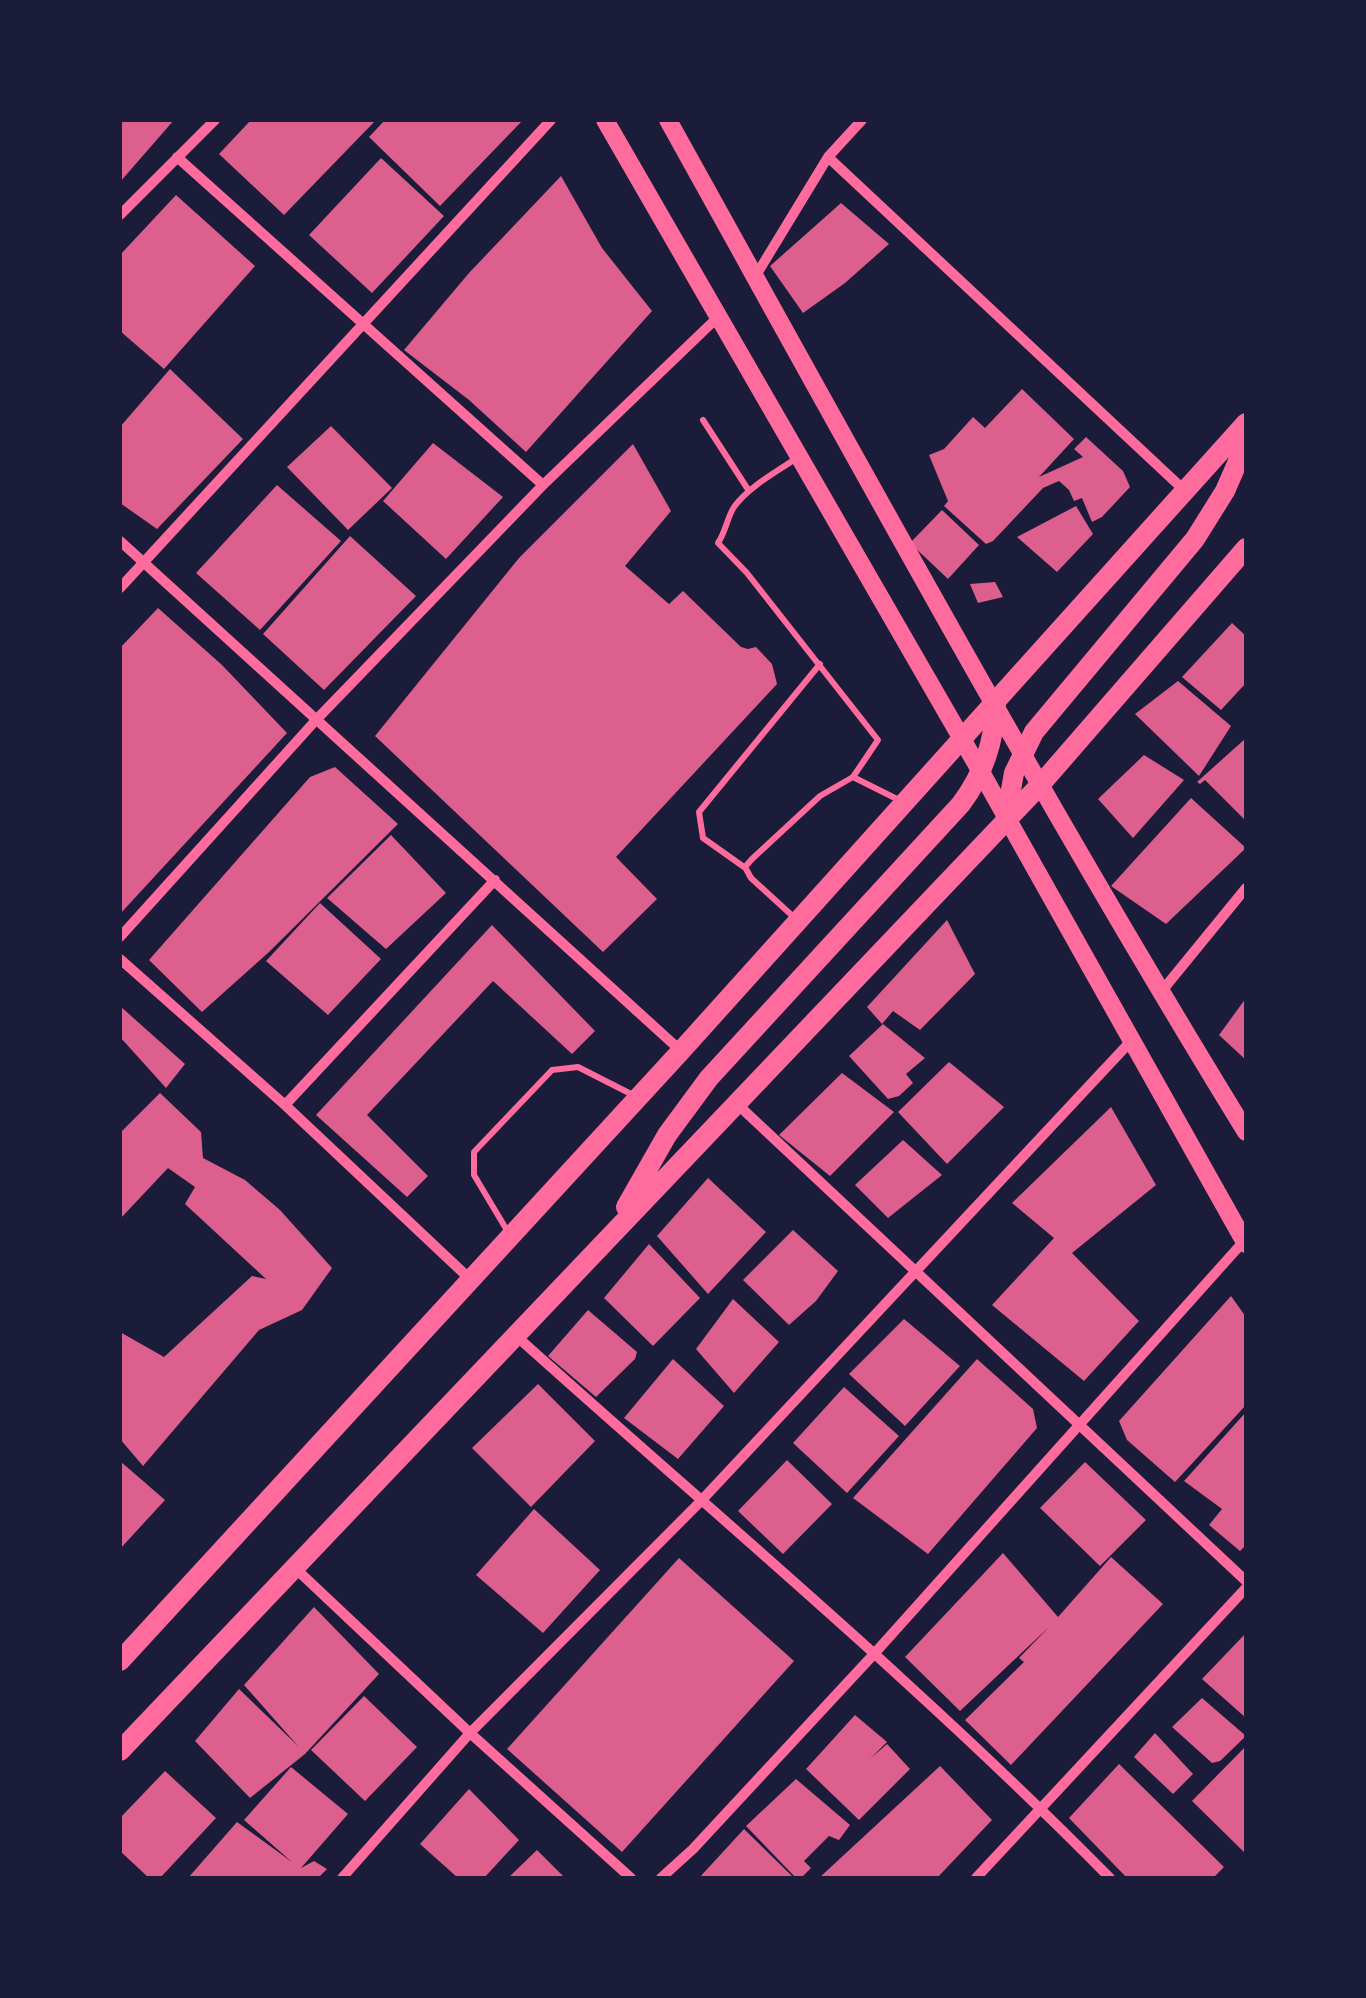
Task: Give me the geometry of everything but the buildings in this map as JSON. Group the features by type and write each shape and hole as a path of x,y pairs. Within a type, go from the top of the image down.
{"main road":[{"path":"605,120 982,772 1245,1242"},
{"path":"668,120 1160,993 1246,1132"},
{"path":"120,1661 639,1098 1246,423"},
{"path":"1006,818 1023,751 1046,714 1195,539 1224,491 1246,443"},
{"path":"120,1751 1041,784 1246,548"},
{"path":"616,1227 649,1165 709,1078 962,804 982,772 990,750 996,704"}],"street":[{"path":"120,214 214,120"},
{"path":"120,588 551,120"},
{"path":"756,277 828,157 862,120"},
{"path":"177,157 543,485"},
{"path":"828,157 1184,490"},
{"path":"120,937 316,720 543,485 718,317"},
{"path":"120,541 681,1051"},
{"path":"286,1105 496,880"},
{"path":"1160,993 1246,888"},
{"path":"120,959 286,1105 472,1281"},
{"path":"342,1878 470,1733 700,1502 1131,1041"},
{"path":"735,1103 1246,1584 1043,1810 976,1878"},
{"path":"661,1878 693,1849 874,1654 1245,1242"},
{"path":"514,1334 874,1654 1043,1810 1110,1878"},
{"path":"295,1568 630,1878"}],"lane":[{"path":"702,420 750,492"},
{"path":"745,867 820,796 853,777 878,740 747,573 718,543 729,527 730,512 750,492 799,457"},
{"path":"799,922 751,878 745,867 703,838 699,812 820,664"},
{"path":"853,777 904,802"},
{"path":"511,1238 474,1175 474,1152 552,1070 578,1067 639,1098"}]}
